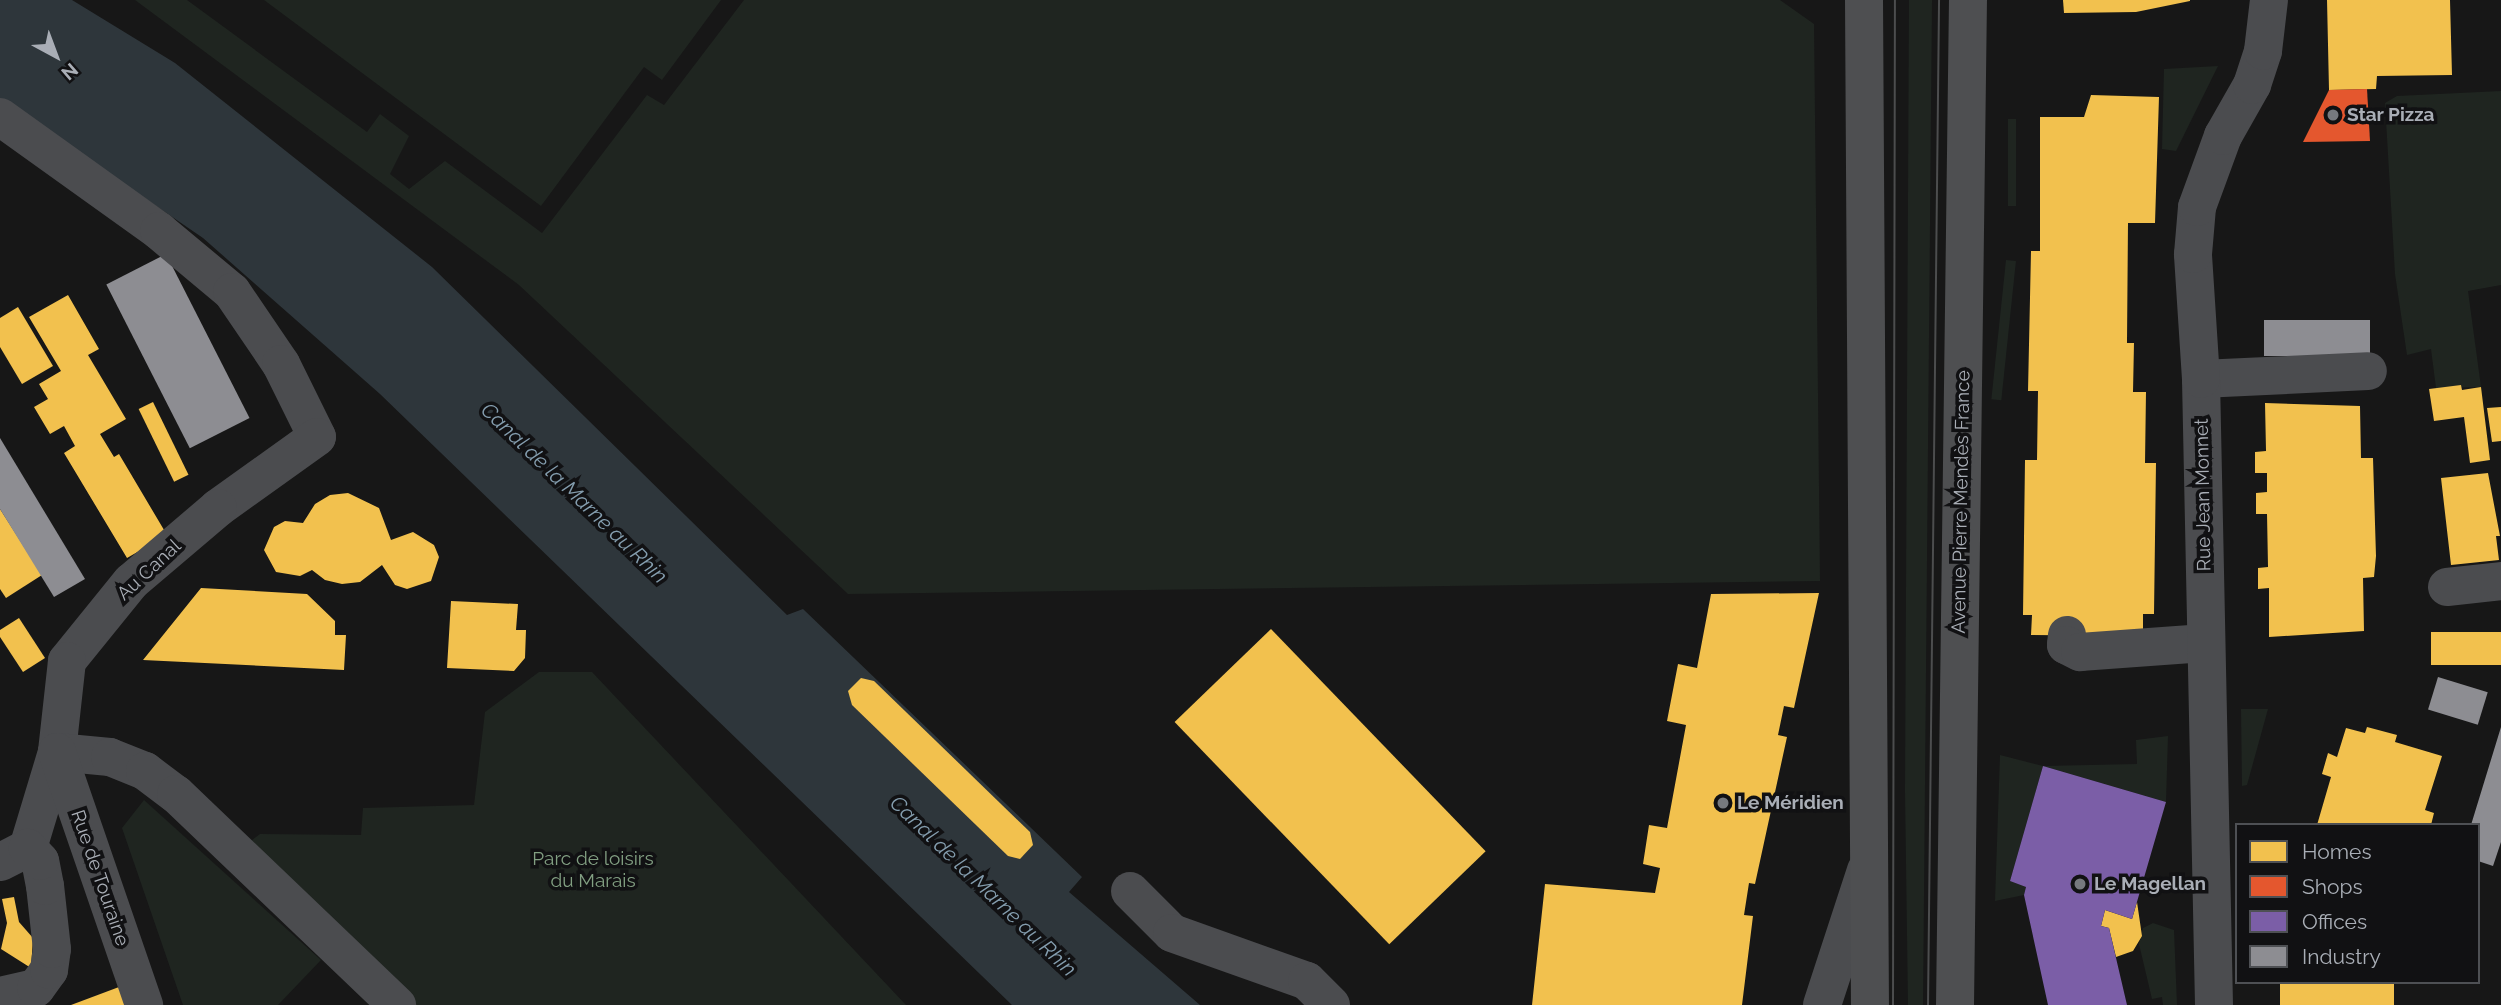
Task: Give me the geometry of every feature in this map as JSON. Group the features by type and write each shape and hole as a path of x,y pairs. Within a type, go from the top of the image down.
{"main road":[{"path":"1864,0 1866,870 1870,1005"},
{"name":"Avenue Pierre Mendès France","path":"1955,1005 1968,0"}],"street":[{"name":"Rue Jean Monnet","path":"2214,1005 2201,379 2193,254 2197,208 2223,136 2252,85 2263,51 2269,0"},
{"name":"Au Canal","path":"0,117 159,231 232,292 281,363 317,437 218,508 131,582 67,661 57,752"},
{"path":"2201,379 2368,371"},
{"path":"2447,587 2501,581"},
{"path":"2067,635 2066,645 2080,652 2205,643"},
{"path":"0,996 36,988 50,970 52,939 40,861 14,855 57,752 110,757 145,771 176,794 397,1005"},
{"name":"Rue de Touraine","path":"57,752 144,1005"},
{"path":"1822,1005 1866,870"},
{"path":"1130,891 1172,933 1307,981 1331,1005"}],"green space":[{"path":"135,0 187,0 367,132 380,114 409,136 390,174 409,189 445,161 542,233 647,95 664,105 744,0 1780,0 1814,24 1820,581 848,594 519,285"},
{"path":"264,0 721,0 662,80 644,67 541,206"},
{"path":"1909,0 1932,0 1923,1005 1908,1005 1905,791"},
{"path":"2218,66 2176,151 2162,149 2164,69"},
{"path":"2501,91 2501,285 2468,291 2481,387 2436,388 2431,349 2407,355 2395,274 2385,103 2397,96"},
{"path":"2008,119 2016,119 2016,206 2008,206"},
{"path":"2006,260 2016,261 2001,400 1991,399"},
{"name":"Parc de loisirs du Marais","path":"539,672 592,672 906,1005 416,1005 247,844 260,834 361,835 363,808 474,805 485,712"},
{"path":"2241,709 2268,709 2247,785 2242,786"},
{"path":"2168,736 2166,802 2043,766 2137,764 2136,740"},
{"path":"2000,755 2043,766 2010,881 2026,887 2024,895 1995,901"},
{"path":"144,800 321,960 278,1005 183,1005 122,828"},
{"path":"2153,923 2174,930 2177,1005 2163,1005 2162,997 2152,999 2139,944 2143,928"}],"water":[{"name":"Canal de la Marne au Rhin","path":"0,0 72,0 175,63 432,267 787,615 803,609 1082,877 1069,892 1200,1005 1012,1005 380,394 203,238 0,99"}],"building: Homes":[{"path":"2063,0 2190,1 2136,12 2064,13"},
{"path":"2327,0 2450,0 2452,75 2377,76 2376,89 2329,90"},
{"path":"2091,95 2159,97 2155,223 2128,223 2127,343 2134,343 2133,392 2146,392 2145,463 2156,463 2154,614 2143,614 2143,636 2031,635 2032,615 2023,615 2025,460 2037,460 2038,391 2028,391 2031,251 2040,251 2040,117 2084,117"},
{"path":"68,295 99,349 88,355 126,419 100,434 114,457 119,454 167,535 127,558 64,453 75,446 64,426 50,434 34,407 48,399 39,384 61,371 29,317"},
{"path":"18,307 53,366 22,384 0,347 0,318"},
{"path":"2461,385 2462,390 2481,387 2490,460 2470,463 2464,417 2434,421 2429,389"},
{"path":"153,402 189,475 174,482 139,409"},
{"path":"2265,403 2360,406 2361,458 2373,458 2376,556 2374,577 2363,578 2364,631 2269,637 2269,588 2258,589 2258,568 2268,567 2267,514 2256,514 2256,493 2267,492 2267,473 2255,473 2255,452 2266,451"},
{"path":"2501,407 2501,441 2492,442 2487,408"},
{"path":"2488,473 2500,536 2496,536 2499,560 2451,565 2441,478"},
{"path":"348,493 379,508 391,540 413,532 434,545 439,557 431,581 407,589 395,585 382,565 360,582 342,584 325,580 312,570 300,576 276,572 264,550 274,527 285,521 303,523 315,504 330,495"},
{"path":"0,509 42,575 6,598 0,589"},
{"path":"201,588 307,594 335,621 335,635 346,635 344,670 143,660"},
{"name":"Le Méridien","path":"1819,593 1794,708 1784,706 1778,735 1787,737 1755,884 1749,883 1744,915 1753,916 1742,1005 1532,1005 1545,884 1655,893 1660,868 1643,864 1649,825 1667,828 1686,725 1667,721 1678,664 1697,668 1711,594"},
{"path":"451,601 518,604 516,630 526,630 525,658 514,671 447,668"},
{"path":"19,618 45,658 23,672 0,637 0,630"},
{"path":"1271,629 1486,851 1389,944 1175,722"},
{"path":"2431,632 2501,632 2501,665 2431,665"},
{"path":"861,678 874,681 1030,832 1033,845 1020,859 1008,856 852,705 848,691"},
{"path":"2367,727 2397,735 2395,742 2442,756 2425,810 2434,813 2432,823 2318,823 2331,777 2322,774 2328,753 2337,757 2346,728 2365,733"},
{"path":"14,897 19,922 33,938 31,968 1,949 7,923 2,899"},
{"path":"2137,902 2142,936 2133,951 2116,957 2109,928 2101,926 2105,910 2132,919"},
{"path":"2280,984 2394,984 2394,1005 2280,1005"},
{"path":"119,987 125,1005 71,1005"}],"building: Shops":[{"path":"2367,89 2370,141 2303,142 2329,90"}],"building: Offices":[{"name":"Le Magellan","path":"2043,766 2166,802 2132,919 2105,910 2101,926 2109,928 2127,1005 2048,1005 2024,895 2026,887 2010,881"}],"building: Industry":[{"path":"166,254 250,418 190,448 106,284"},
{"path":"2264,320 2370,320 2370,356 2264,356"},
{"path":"0,438 85,579 54,597 0,509"},
{"path":"2438,677 2488,692 2478,725 2428,710"},
{"path":"2501,727 2501,842 2493,866 2480,862 2480,823 2472,823"}],"tram line":[{"path":"1893,1005 1895,0"},
{"path":"1928,1005 1939,0"}],"place":[{"name":"Star Pizza","path":"2333,115"},
{"name":"Le Méridien","path":"1723,803"},
{"name":"Le Magellan","path":"2080,884"}]}
